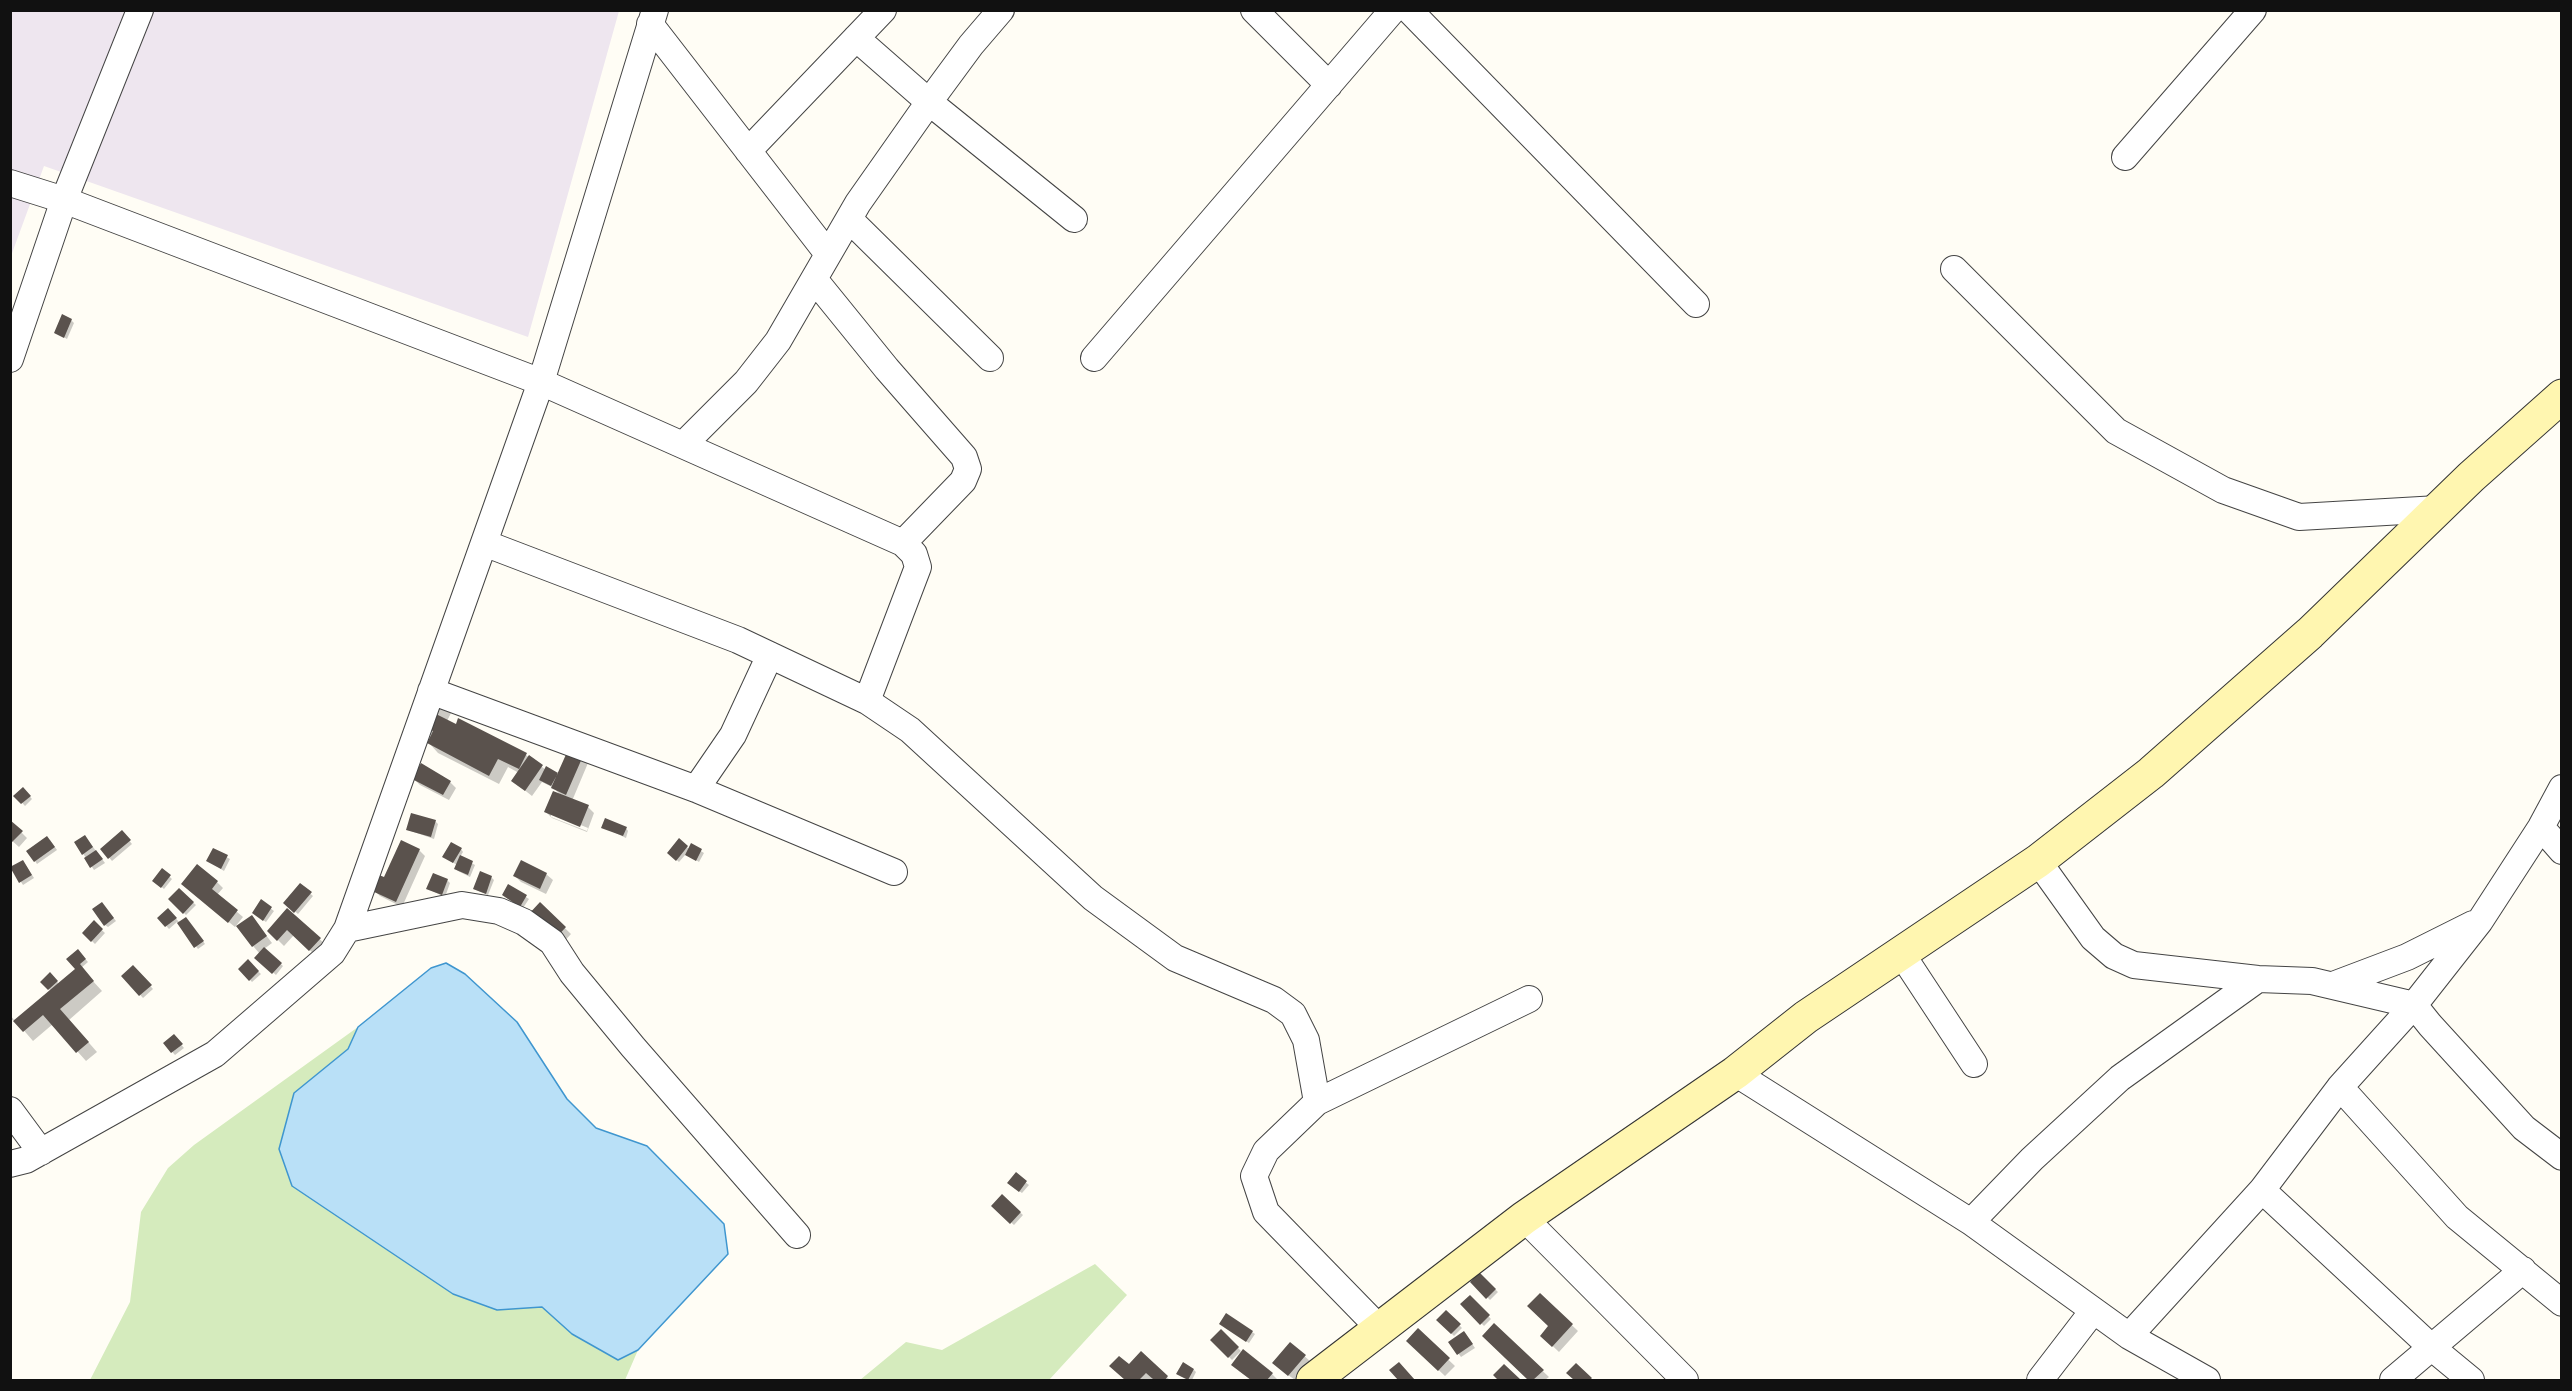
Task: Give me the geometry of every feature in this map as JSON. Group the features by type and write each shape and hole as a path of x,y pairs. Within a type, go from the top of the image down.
{"street":[{"path":"10,359 64,200 140,10"},
{"path":"748,151 883,10"},
{"path":"683,445 752,374 777,341 849,219 929,102 1000,10"},
{"path":"1254,10 1329,85"},
{"path":"1094,358 1393,10"},
{"path":"1409,10 1696,304"},
{"path":"2125,157 2253,10"},
{"path":"652,17 748,151 828,254"},
{"path":"10,1164 26,1160 41,1152 215,1054 332,953 347,929 541,382 652,17"},
{"path":"856,38 929,102 1074,219"},
{"path":"10,183 64,200 541,382 903,543 914,554 918,567 867,701"},
{"path":"849,219 990,358"},
{"path":"1954,269 2116,431 2223,490 2299,517 2438,509"},
{"path":"814,279 887,369 964,457 968,469 963,482 903,543"},
{"path":"1313,1380 1524,1218 1735,1073 1806,1017 2038,861 2151,773 2310,633 2438,509 2562,396"},
{"path":"484,543 727,636 867,701 910,730 1093,898 1175,958 1274,1000 1293,1014 1306,1040 1317,1102"},
{"path":"696,789 733,735 770,656"},
{"path":"431,691 696,789 894,872"},
{"path":"2129,1336 2262,1190 2340,1087 2414,1005 2480,921 2541,827 2562,788"},
{"path":"2541,827 2562,851"},
{"path":"2038,861 2093,938 2114,956 2134,966 2312,981 2414,1005 2437,1034 2524,1128 2562,1157"},
{"path":"347,929 462,905 499,911 524,922 552,942 572,973 633,1047 798,1235"},
{"path":"2333,986 2407,957 2480,921"},
{"path":"1901,953 1974,1064"},
{"path":"1971,1222 2032,1159 2120,1078 2258,978"},
{"path":"1380,1329 1266,1212 1254,1176 1266,1151 1317,1102 1529,999"},
{"path":"1735,1073 1971,1222 2129,1336 2208,1380"},
{"path":"2340,1087 2457,1217 2562,1303"},
{"path":"10,1110 41,1152"},
{"path":"2262,1190 2431,1347 2471,1380"},
{"path":"1524,1218 1685,1380"},
{"path":"2393,1380 2523,1270"},
{"path":"2040,1380 2092,1311"}],"shaded area":[{"path":"11,11 619,11 528,337 44,166 11,256"}],"green space":[{"path":"358,1027 348,1049 294,1094 497,1310 542,1306 572,1334 618,1359 638,1350 625,1380 90,1380 130,1302 141,1212 168,1168 194,1145"},
{"path":"1095,1264 1127,1295 1049,1380 860,1380 906,1342 942,1350"}],"water":[{"path":"446,963 465,974 517,1022 567,1099 596,1128 647,1146 724,1224 728,1254 638,1350 618,1360 572,1334 542,1307 497,1310 453,1294 292,1186 279,1149 294,1093 348,1049 358,1027 431,968"}],"building":[{"path":"62,314 72,319 64,338 54,333"},
{"path":"443,700 436,714 456,724 458,718 527,753 519,769 498,759 489,776 427,743 433,731 418,724"},
{"path":"568,750 583,756 566,795 551,788"},
{"path":"529,755 543,765 525,791 511,781"},
{"path":"421,763 451,781 443,795 412,779"},
{"path":"546,766 558,773 551,786 539,780"},
{"path":"23,787 31,796 21,804 13,796"},
{"path":"553,791 589,805 580,827 544,812"},
{"path":"411,813 436,820 431,837 406,830"},
{"path":"605,818 627,827 623,836 601,828"},
{"path":"10,820 23,831 12,842 10,840"},
{"path":"122,830 131,840 108,859 100,849"},
{"path":"85,835 93,847 82,855 74,842"},
{"path":"47,836 55,847 34,862 26,851"},
{"path":"679,838 688,846 676,861 667,853"},
{"path":"401,840 420,849 396,902 372,891 379,875 384,877"},
{"path":"451,842 462,848 453,863 442,857"},
{"path":"691,843 702,849 696,861 685,855"},
{"path":"213,848 228,855 221,869 206,861"},
{"path":"96,850 103,859 90,868 84,858"},
{"path":"460,855 473,861 468,875 454,869"},
{"path":"23,860 32,875 19,883 10,867"},
{"path":"521,860 547,873 540,889 513,876"},
{"path":"197,864 218,881 212,889 238,910 228,923 181,884"},
{"path":"162,868 171,875 161,888 152,881"},
{"path":"480,871 492,876 486,894 473,889"},
{"path":"433,873 448,879 442,895 426,889"},
{"path":"300,883 312,892 294,913 283,903"},
{"path":"508,884 527,895 520,907 502,895"},
{"path":"179,888 194,902 183,914 168,899"},
{"path":"261,899 272,907 263,921 252,913"},
{"path":"102,902 114,918 104,926 92,909"},
{"path":"540,902 566,927 553,941 527,916"},
{"path":"168,908 177,918 165,927 157,918"},
{"path":"287,908 321,938 309,951 287,930 277,941 267,931"},
{"path":"252,915 267,936 252,947 236,926"},
{"path":"186,917 204,941 194,948 177,923"},
{"path":"94,920 103,929 91,942 82,933"},
{"path":"264,947 282,963 272,974 254,958"},
{"path":"78,949 86,959 80,964 94,981 60,1009 89,1042 76,1053 43,1015 23,1032 13,1021 75,969 66,959"},
{"path":"248,959 259,971 249,981 238,969"},
{"path":"133,965 152,985 139,996 121,976"},
{"path":"50,972 58,981 48,990 40,982"},
{"path":"174,1034 183,1044 171,1053 163,1043"},
{"path":"1016,1172 1027,1181 1019,1192 1007,1183"},
{"path":"1002,1194 1021,1212 1010,1224 991,1206"},
{"path":"1479,1272 1496,1289 1486,1299 1470,1282"},
{"path":"1540,1293 1573,1324 1552,1347 1540,1336 1548,1326 1527,1306"},
{"path":"1470,1295 1490,1315 1480,1325 1460,1304"},
{"path":"1446,1310 1461,1324 1451,1334 1436,1320"},
{"path":"1226,1313 1253,1331 1246,1342 1219,1324"},
{"path":"1494,1323 1544,1370 1533,1380 1528,1380 1482,1336"},
{"path":"1418,1328 1450,1358 1438,1371 1406,1341"},
{"path":"1221,1329 1239,1347 1228,1358 1210,1340"},
{"path":"1464,1331 1473,1344 1457,1355 1448,1342"},
{"path":"1290,1342 1306,1355 1288,1376 1272,1363"},
{"path":"1243,1349 1273,1373 1267,1380 1251,1380 1231,1365"},
{"path":"1141,1351 1168,1376 1165,1380 1154,1380 1146,1373 1139,1380 1125,1380 1109,1366 1119,1356 1129,1364"},
{"path":"1183,1362 1194,1369 1188,1380 1176,1374"},
{"path":"1399,1362 1415,1380 1398,1380 1389,1370"},
{"path":"1576,1363 1592,1378 1590,1380 1574,1380 1566,1373"},
{"path":"1504,1364 1521,1380 1498,1380 1493,1375"}]}
